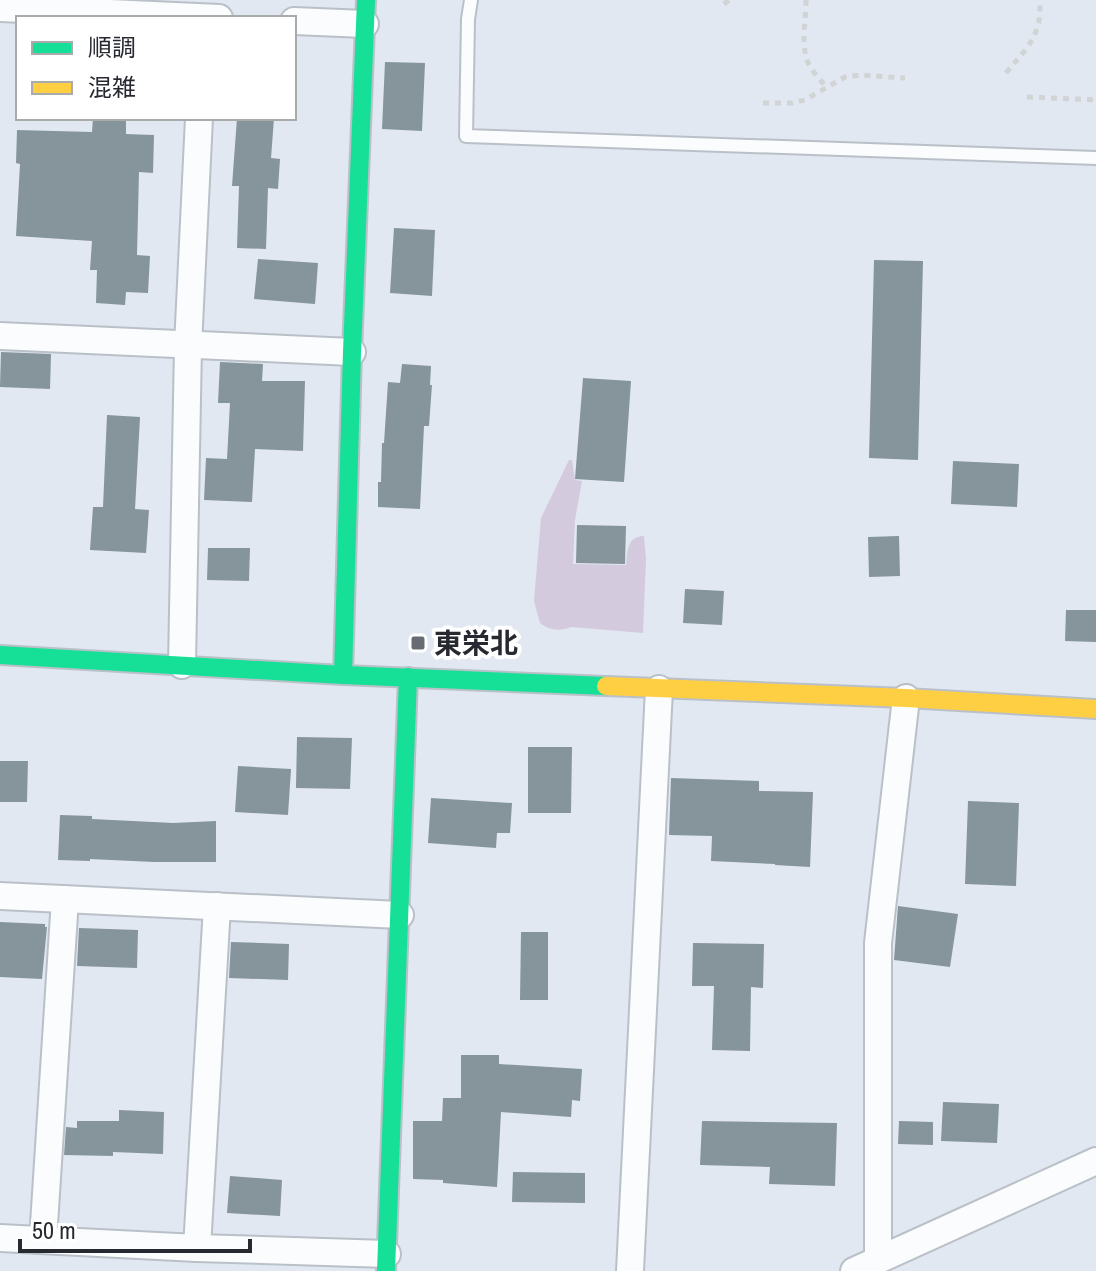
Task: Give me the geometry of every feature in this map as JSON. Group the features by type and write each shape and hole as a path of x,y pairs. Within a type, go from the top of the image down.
{"street":[{"path":"0,8 163,16"},
{"path":"296,21 365,12 343,675"},
{"path":"182,665 188,346 199,120"},
{"path":"0,336 352,352"},
{"path":"0,655 343,675 906,698 1096,709"},
{"path":"0,1238 197,1248 386,1263 408,677"},
{"path":"630,1271 659,689"},
{"path":"878,1260 878,943 906,698"},
{"path":"0,896 400,915"},
{"path":"43,1240 65,899"},
{"path":"197,1248 217,906"},
{"path":"854,1271 1096,1161"}],"lane":[{"path":"471,0 466,136 1096,158"}],"path":[{"path":"806,0 807,59 827,88"},
{"path":"1006,73 1035,37 1040,21 1039,0"},
{"path":"763,103 805,100 845,77 905,78"},
{"path":"1027,97 1096,100"}],"shaded area":[{"path":"569,460 572,460 575,480 582,481 575,520 573,564 626,565 631,542 644,536 643,633 572,627 555,630 540,623 534,601 541,518"}],"building":[{"path":"385,62 425,63 422,131 382,129"},
{"path":"93,120 126,120 126,134 154,135 153,173 139,172 137,255 150,256 148,293 126,292 125,305 96,303 97,270 90,270 92,241 16,236 20,164 16,163 17,130 92,132"},
{"path":"237,120 274,120 271,158 280,159 278,189 268,188 266,249 237,248 239,186 232,186"},
{"path":"394,228 435,230 432,296 390,293"},
{"path":"258,259 318,263 315,304 254,299"},
{"path":"874,260 923,261 918,460 869,458"},
{"path":"1,352 51,354 50,389 0,387"},
{"path":"220,362 263,364 262,381 305,381 303,451 255,449 252,502 204,500 206,458 227,459 230,403 218,403"},
{"path":"402,364 431,366 429,426 424,426 420,509 378,507 388,382 400,383"},
{"path":"583,378 631,381 624,482 575,479"},
{"path":"107,415 140,417 135,509 149,510 146,553 90,550 93,507 103,507"},
{"path":"953,461 1019,464 1017,507 951,504"},
{"path":"577,525 626,526 625,564 576,563"},
{"path":"899,536 900,576 869,577 868,537"},
{"path":"208,548 250,548 249,581 207,580"},
{"path":"685,589 724,591 722,625 683,623"},
{"path":"1066,610 1096,610 1096,642 1065,641"},
{"path":"297,737 352,738 350,789 296,788"},
{"path":"528,747 572,747 571,813 528,813"},
{"path":"0,761 28,761 27,802 0,802"},
{"path":"238,766 291,769 288,815 235,812"},
{"path":"671,778 759,781 759,791 813,792 810,867 711,861 712,836 669,835"},
{"path":"431,798 512,803 510,833 497,833 496,848 428,843"},
{"path":"968,801 1019,803 1016,886 965,884"},
{"path":"60,815 173,823 216,821 216,862 58,860"},
{"path":"898,906 958,914 950,967 894,960"},
{"path":"0,922 45,924 42,979 0,977"},
{"path":"79,928 138,930 137,968 77,966"},
{"path":"521,932 548,932 548,1000 520,1000"},
{"path":"231,942 289,944 288,980 229,978"},
{"path":"693,943 764,944 763,988 751,987 750,1051 712,1050 714,986 692,986"},
{"path":"461,1055 499,1055 499,1064 582,1069 580,1101 572,1100 571,1117 501,1112 497,1187 413,1179 413,1121 442,1121 443,1098 461,1098"},
{"path":"943,1102 999,1104 997,1143 941,1141"},
{"path":"119,1110 164,1112 163,1154 113,1152 113,1156 64,1155 66,1127 77,1128 77,1121 119,1121"},
{"path":"702,1121 837,1123 835,1186 769,1184 770,1167 700,1165"},
{"path":"899,1121 933,1122 933,1145 898,1144"},
{"path":"513,1172 585,1173 585,1203 512,1202"},
{"path":"230,1176 282,1180 280,1216 227,1213"}],"traffic: fast":[{"path":"343,675 366,0"},
{"path":"0,655 343,675 606,686"},
{"path":"386,1271 408,677"}],"traffic: slow":[{"path":"606,686 1096,709"}],"place":[{"name":"東栄北","path":"418,643"}]}
